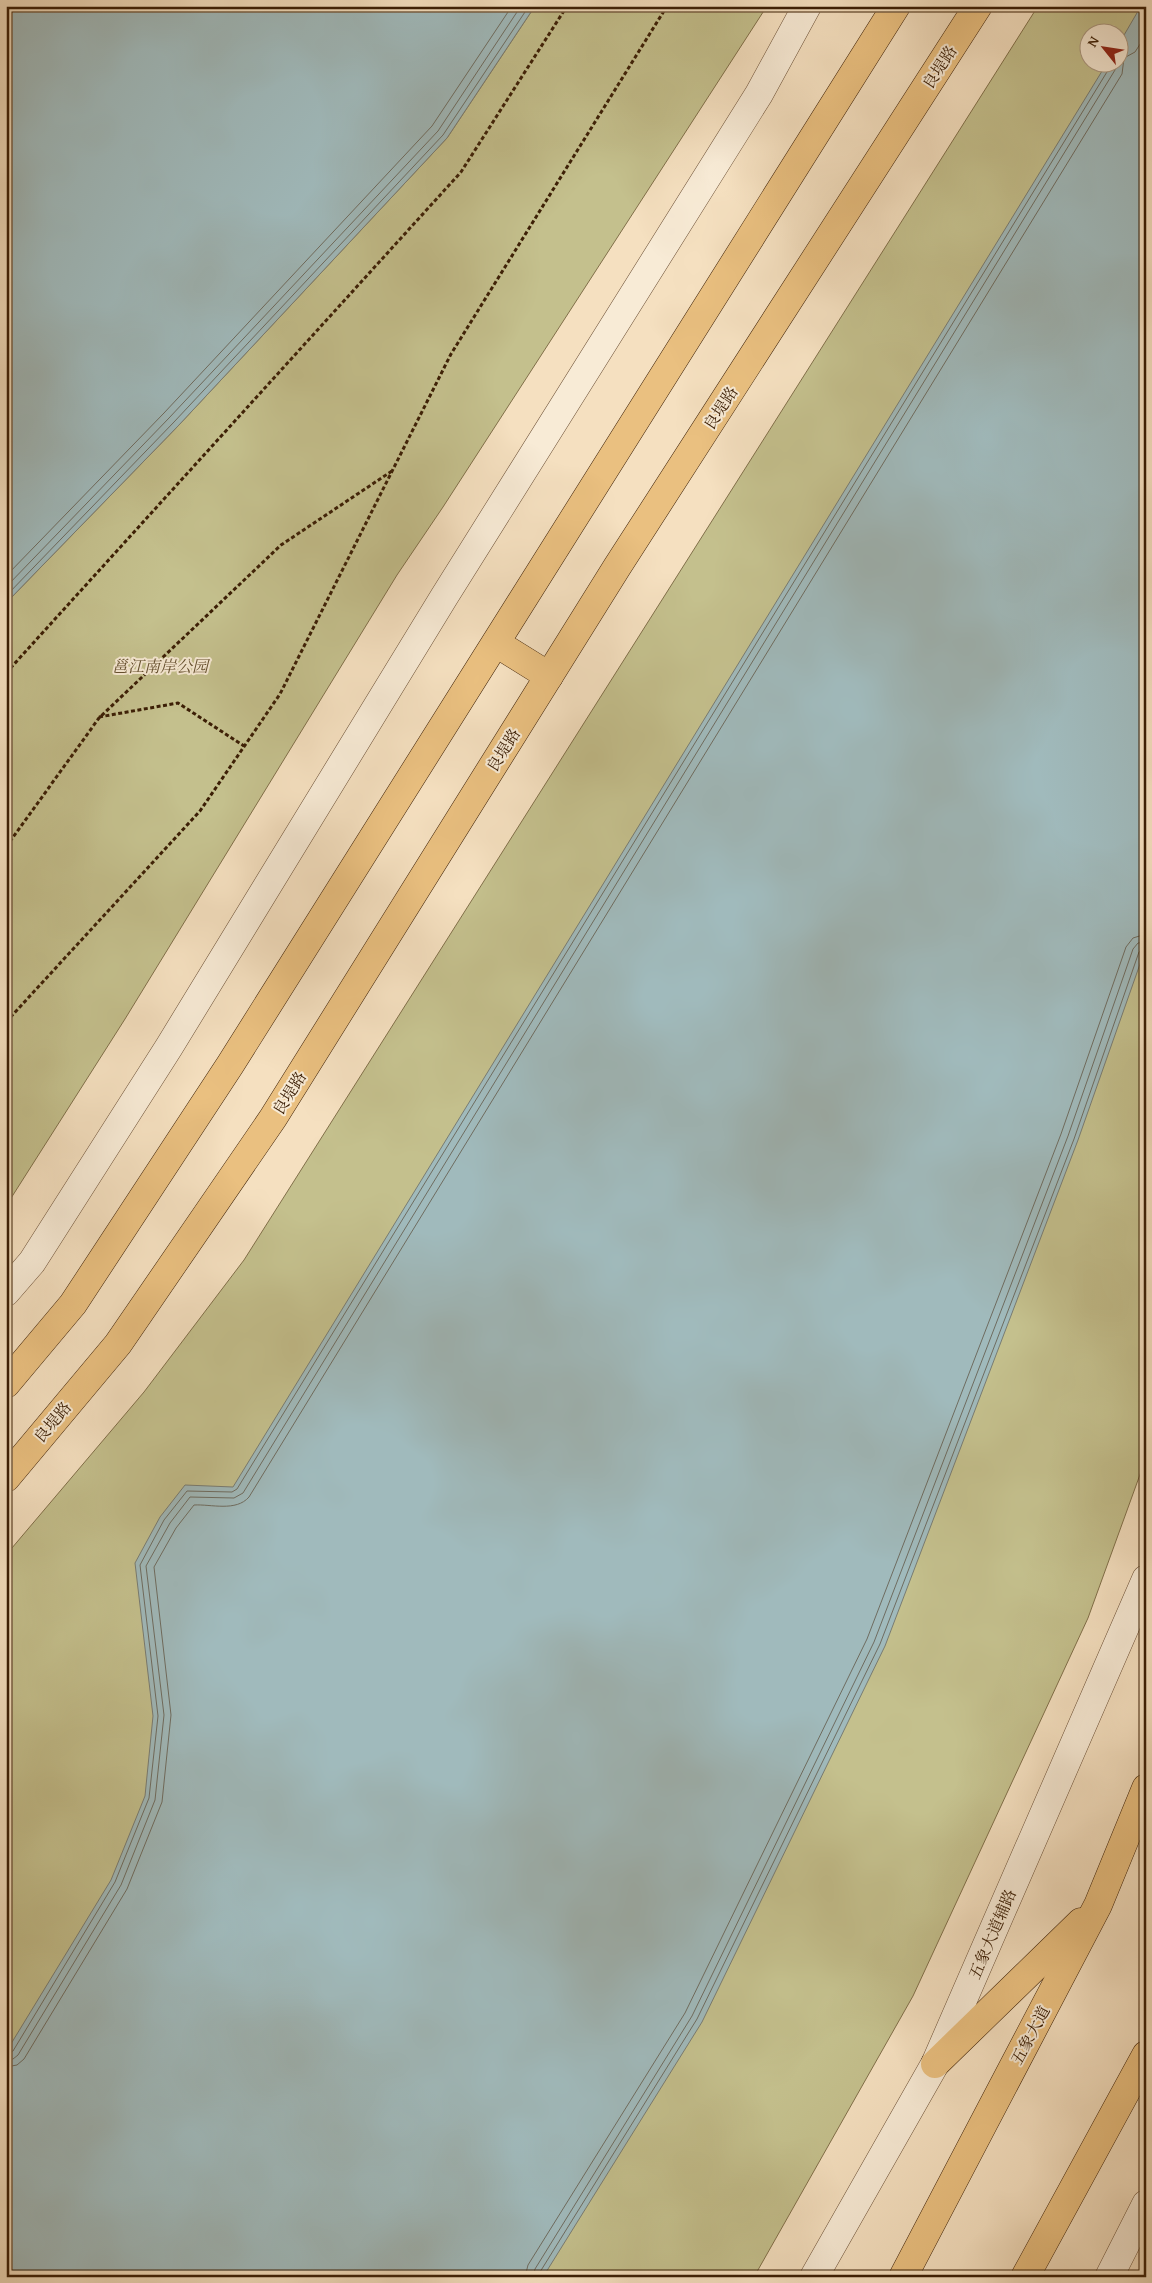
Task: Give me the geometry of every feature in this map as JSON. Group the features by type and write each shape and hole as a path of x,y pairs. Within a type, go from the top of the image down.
{"main road":[{"path":"6,1384 73,1304 230,1065 896,6"},
{"name":"良堤路","path":"6,1478 118,1344 273,1118 617,567 978,6"},
{"path":"496,643 550,676"},
{"name":"五象大道","path":"903,2277 1098,1905 1146,1788"},
{"path":"935,2064 1098,1905"},
{"path":"1025,2277 1146,2055"}],"street":[{"path":"6,1292 32,1262 169,1047 444,597 759,94 806,6"},
{"name":"五象大道辅路","path":"814,2277 935,2064 1146,1579"},
{"path":"1109,2277 1146,2204"}],"path":[{"path":"6,672 461,172 567,6"},
{"path":"6,1022 200,810 280,694 452,354 667,6"},
{"path":"6,847 99,718 280,545 393,471"},
{"path":"99,718 178,703 244,746"}],"green space":[{"name":"邕江南岸公园","path":"535,6 767,6 397,575 125,1019 6,1206 6,603 178,426 447,138"},
{"path":"1038,6 1146,6 1146,1458 1088,1618 913,1996 754,2277 6,2277 6,1555 144,1392 244,1260"}],"water":[{"path":"6,6 535,6 447,138 178,426 6,603"},
{"path":"1141,6 1146,6 1146,947 1078,1140 885,1646 702,2022 543,2277 6,2277 6,2052 111,1880 145,1796 153,1716 135,1563 160,1517 185,1485 233,1487 1101,72 1130,72 1130,25"}]}
